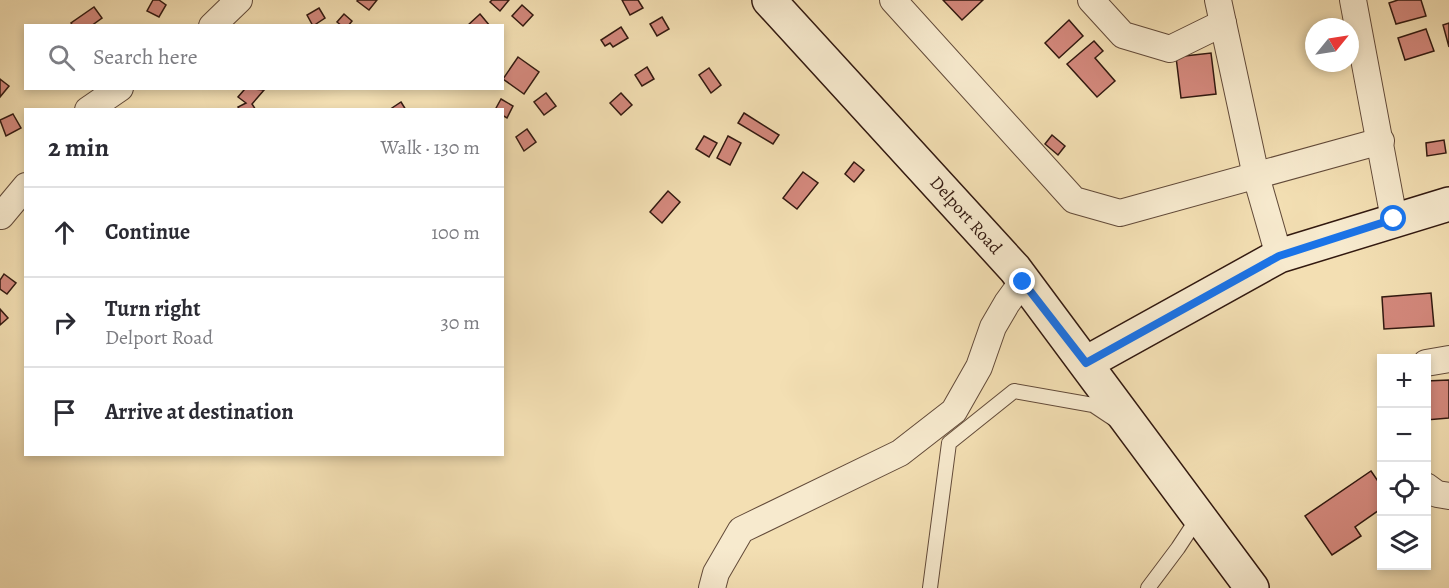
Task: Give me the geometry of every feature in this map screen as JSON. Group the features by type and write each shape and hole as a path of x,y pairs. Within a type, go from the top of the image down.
{"main road":[{"name":"Delport Road","path":"770,0 1015,269 1252,588"},
{"path":"1086,363 1279,256 1449,204"}],"street":[{"path":"214,24 239,0"},
{"path":"893,0 1074,200 1120,213 1381,141"},
{"path":"1091,0 1123,35 1170,49 1220,11 1256,176 1279,256"},
{"path":"1353,0 1394,219"},
{"path":"91,108 117,90"},
{"path":"1,216 24,188"},
{"path":"712,588 716,573 741,530 900,453 954,411 979,367 993,327 1023,282"},
{"path":"1431,362 1449,359"},
{"path":"1431,490 1437,494 1449,496"}],"lane":[{"path":"930,588 949,443 1014,390 1093,405 1140,437"},
{"path":"1148,588 1199,516"}],"building":[{"path":"153,0 159,0 166,5 159,17 147,11"},
{"path":"358,0 377,0 369,10"},
{"path":"509,0 500,11 490,2"},
{"path":"622,0 638,0 643,8 630,15"},
{"path":"943,0 983,0 962,20"},
{"path":"1398,0 1421,0 1426,16 1396,24 1389,3"},
{"path":"522,5 533,15 523,26 512,16"},
{"path":"94,7 102,18 94,24 71,23"},
{"path":"319,8 325,18 312,24 307,15"},
{"path":"344,14 352,21 350,24 337,22"},
{"path":"480,14 488,24 469,24"},
{"path":"662,17 669,29 657,36 650,24"},
{"path":"1069,20 1083,36 1059,58 1045,43"},
{"path":"1449,23 1449,47 1443,25"},
{"path":"621,27 628,38 613,47 610,43 605,46 601,40"},
{"path":"1426,29 1434,51 1405,60 1398,38"},
{"path":"1094,41 1103,51 1095,58 1115,81 1097,97 1067,64"},
{"path":"1211,53 1216,94 1181,98 1176,57"},
{"path":"518,57 539,72 524,94 504,78"},
{"path":"647,67 654,79 642,86 635,75"},
{"path":"709,68 721,85 711,93 699,75"},
{"path":"0,79 9,86 0,97"},
{"path":"244,90 264,90 252,104 255,108 239,108 246,103 238,97"},
{"path":"546,93 556,106 544,115 534,102"},
{"path":"621,93 632,105 621,115 610,103"},
{"path":"501,99 513,106 507,118 504,116 504,108 496,108"},
{"path":"401,102 405,108 392,108"},
{"path":"744,113 779,135 773,144 738,123"},
{"path":"13,114 21,128 6,136 0,120"},
{"path":"527,129 536,142 524,151 516,137"},
{"path":"1052,135 1065,146 1058,155 1045,144"},
{"path":"704,136 717,143 709,157 696,149"},
{"path":"728,136 741,143 730,165 717,158"},
{"path":"1444,140 1446,153 1427,156 1426,143"},
{"path":"854,162 864,170 854,182 845,174"},
{"path":"803,172 818,183 797,209 783,198"},
{"path":"668,191 680,202 662,223 650,212"},
{"path":"4,274 16,283 7,294 0,289 0,280"},
{"path":"1431,293 1434,326 1384,329 1382,297"},
{"path":"0,309 8,318 0,325"},
{"path":"1449,380 1449,418 1431,420 1431,381"},
{"path":"1371,471 1377,480 1377,512 1355,527 1361,536 1332,555 1305,516"}],"route":[{"path":"1023,282 1086,363 1279,256 1394,219"}]}
